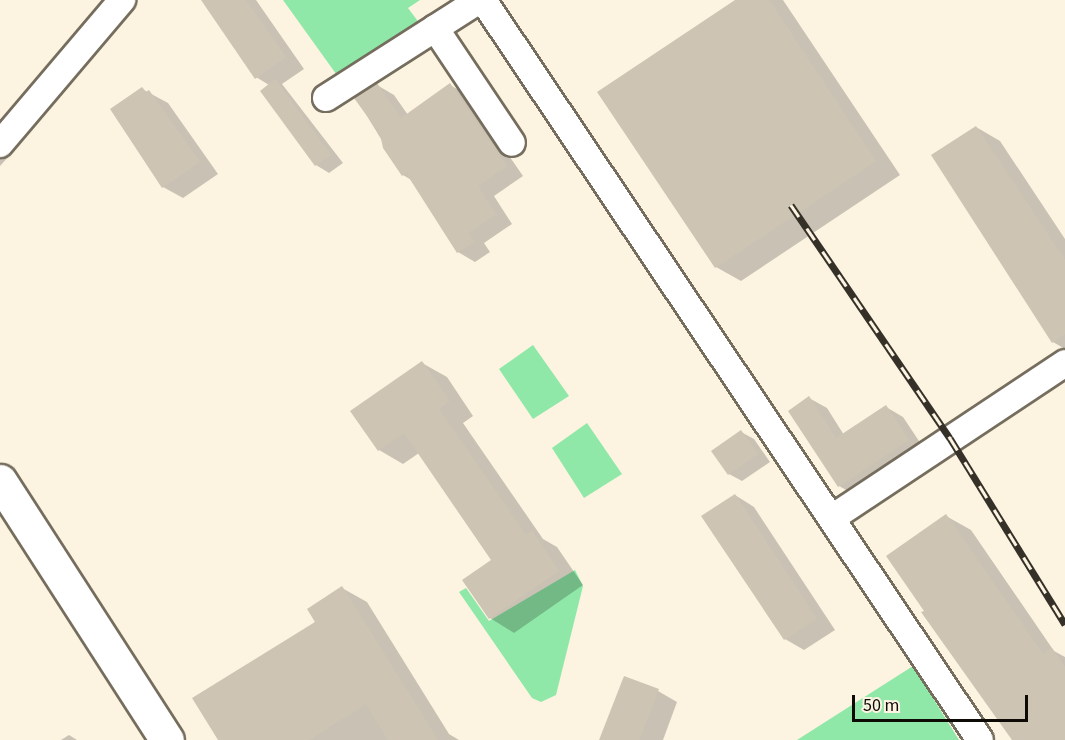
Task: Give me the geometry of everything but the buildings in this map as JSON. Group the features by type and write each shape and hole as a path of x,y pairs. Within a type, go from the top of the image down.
{"street":[{"path":"0,144 122,0"},
{"path":"326,98 481,0 980,740"},
{"path":"435,28 512,143"},
{"path":"832,518 1065,363"},
{"path":"0,481 167,740"}],"green space":[{"path":"283,0 420,0 408,8 420,24 339,78"},
{"path":"533,345 569,396 533,419 499,369"},
{"path":"587,423 622,474 584,498 552,448"},
{"path":"575,570 583,586 556,695 541,702 532,698 459,592 466,588 489,621"},
{"path":"913,666 959,740 797,740"}],"railway":[{"path":"791,205 950,438 1065,624"}]}
